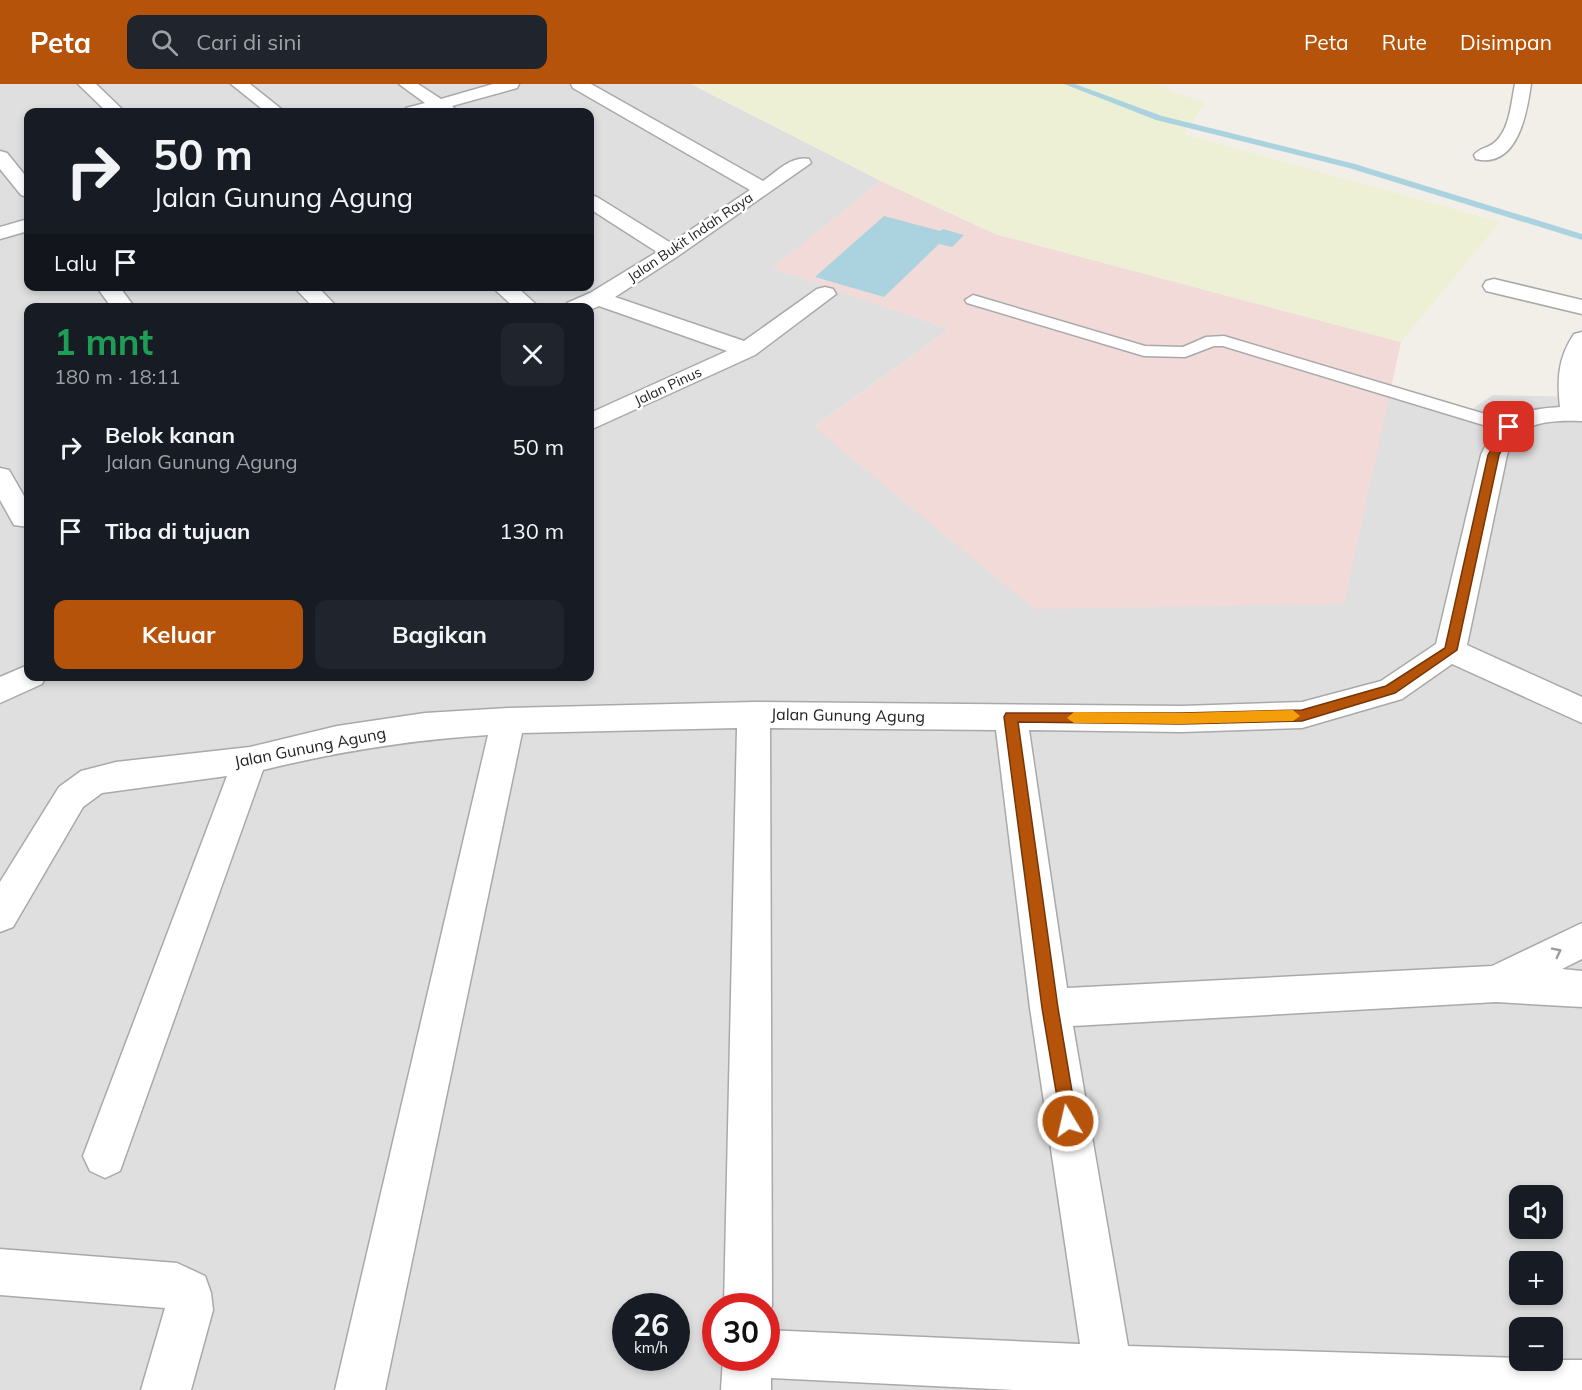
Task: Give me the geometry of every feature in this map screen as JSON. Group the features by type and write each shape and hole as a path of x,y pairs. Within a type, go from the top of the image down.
{"street":[{"path":"86,84 112,108"},
{"path":"239,84 271,108"},
{"path":"407,84 443,108"},
{"path":"447,108 511,84"},
{"path":"579,84 763,189"},
{"path":"1483,155 1497,152 1509,138 1523,84"},
{"path":"0,158 24,186"},
{"name":"Jalan Bukit Indah Raya","path":"586,303 671,252 802,163"},
{"path":"594,204 671,252"},
{"path":"0,233 24,226"},
{"path":"1494,286 1582,308"},
{"path":"111,291 120,303"},
{"path":"309,291 322,303"},
{"path":"508,291 523,303"},
{"name":"Jalan Pinus","path":"594,420 747,350 825,294"},
{"path":"598,298 747,350"},
{"path":"1582,339 1575,349 1569,366 1577,414 1528,419 1509,427 1494,455 1450,650 1582,711"},
{"path":"0,476 18,522"},
{"name":"Jalan Gunung Agung","path":"0,915 71,796 93,781 116,776 250,760 337,739 425,726 508,721 754,715 1182,719 1302,715 1391,690 1450,650"},
{"path":"0,691 24,679"},
{"path":"748,1293 754,715"},
{"path":"1011,717 1050,1008 1108,1370"},
{"path":"360,1390 508,721"},
{"path":"105,1156 250,760"},
{"path":"1496,984 1582,940"},
{"path":"1050,1008 1496,984 1582,989"},
{"path":"0,1272 177,1286 188,1293 189,1310 166,1390"},
{"path":"780,1355 1108,1370 1582,1385"},
{"path":"746,1390 747,1371"}],"lane":[{"path":"973,300 1144,351 1173,354 1185,352 1212,341 1224,341 1509,427"}],"shaded area":[{"path":"0,84 691,84 881,181 773,268 949,329 815,426 1379,394 1462,416 1493,395 1582,397 1582,1390 0,1390"},
{"path":"881,181 995,234 1401,342 1344,604 1034,609 814,427 949,329 772,268"}],"green space":[{"path":"693,84 1154,84 1205,103 1184,134 1500,222 1401,342 995,234 881,181"}],"water":[{"path":"884,216 964,235 952,247 939,244 884,297 815,277"}],"waterway":[{"path":"1068,84 1159,118 1352,166 1582,237"}],"slow traffic":[{"path":"1074,718 1182,719 1293,716"}],"route":[{"path":"1068,1121 1050,1008 1011,717 1182,719 1302,715 1391,690 1450,650 1494,455 1509,427"}]}
